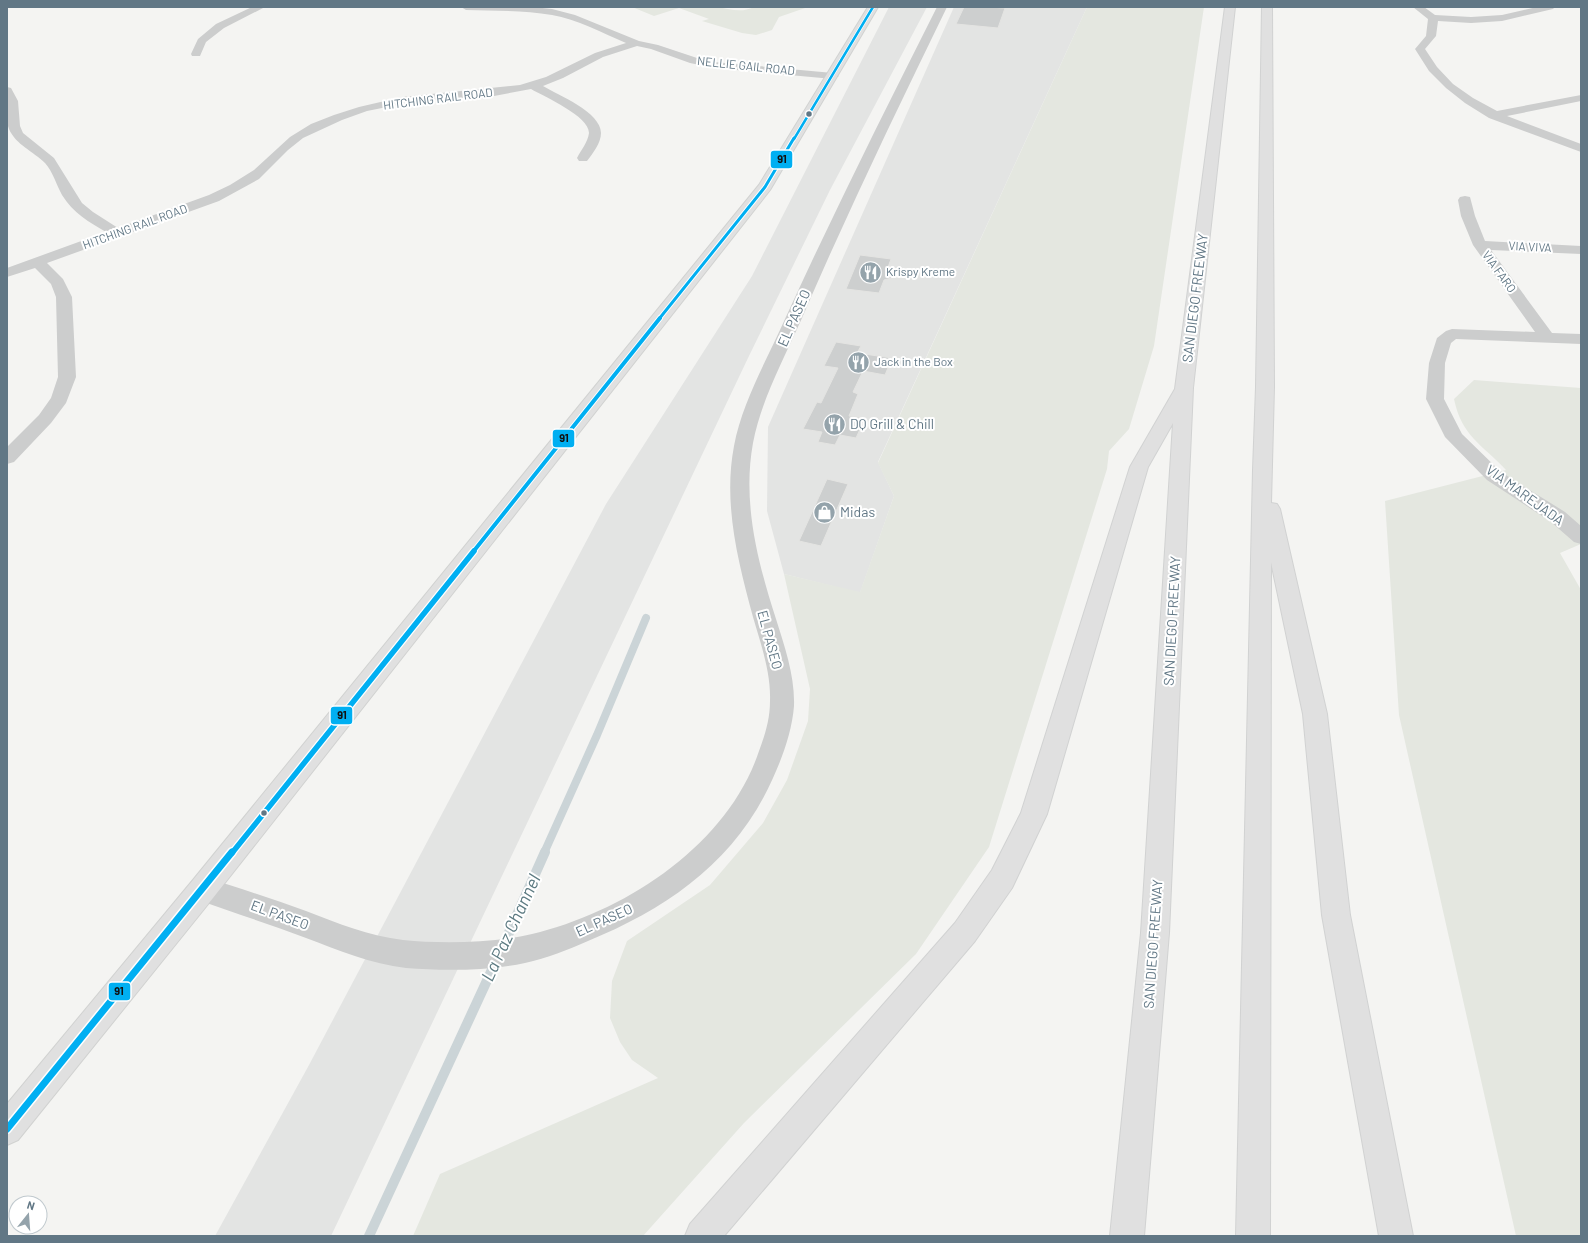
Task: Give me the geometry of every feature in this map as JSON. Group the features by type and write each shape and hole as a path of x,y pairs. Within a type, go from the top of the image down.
{"main road":[{"path":"7,1129 204,889 765,187 832,79 873,7"},
{"name":"SAN DIEGO FREEWAY","path":"1127,1236 1154,933 1184,388 1230,7"},
{"path":"1253,1236 1262,470 1265,364 1267,7"},
{"path":"702,1236 965,932 1002,880 1034,814 1139,467 1184,388"},
{"path":"1262,470 1315,714 1336,915 1396,1236"}],"street":[{"path":"196,54 202,41 220,26 260,7"},
{"name":"NELLIE GAIL ROAD","path":"466,7 525,9 552,12 572,17 636,43 646,50 669,60 708,70 832,79"},
{"path":"552,12 564,7"},
{"name":"EL PASEO","path":"204,889 362,945 401,953 473,955 516,951 557,940 598,926 627,911 654,895 690,869 711,850 732,826 751,799 764,771 779,726 782,704 778,662 760,601 742,523 739,484 743,447 752,411 851,194 942,7"},
{"path":"1418,7 1433,18 1471,20 1502,18 1550,7"},
{"path":"1433,18 1431,36 1420,49 1427,65 1454,90 1493,115 1581,148"},
{"name":"HITCHING RAIL ROAD","path":"7,273 214,198 238,186 258,172 284,147 304,132 355,111 390,103 429,97 483,94 533,85 568,72 600,55 636,43"},
{"path":"533,85 579,111 591,121 595,132 593,142 583,158"},
{"path":"7,90 13,99 16,130 25,140 42,152 52,163 73,201 83,211 117,233"},
{"path":"1493,115 1581,98"},
{"name":"VIA FARO","path":"1465,200 1468,216 1480,245 1546,338"},
{"name":"VIA VIVA","path":"1480,245 1581,250"},
{"path":"7,458 45,419 60,399 67,377 64,297 58,282 37,262"},
{"name":"VIA MAREJADA","path":"1581,339 1452,334 1443,341 1437,363 1435,399 1454,437 1494,476 1558,517 1581,537"}],"shaded area":[{"path":"705,6 744,10 754,7 808,7 779,17 772,30 756,35 742,33 702,21 709,19 679,8 654,16 632,7"},
{"path":"889,7 927,7 830,190 748,358 331,1236 215,1236 309,1065 606,504 752,276"},
{"path":"954,7 1087,7 878,462 894,496 860,593 784,574 767,511 768,427"},
{"path":"1087,7 1204,7 1154,346 1129,429 1109,451 1107,469 989,847 916,954 744,1123 643,1236 413,1236 440,1174 658,1078 632,1060 620,1042 610,1018 612,981 627,941 710,885 763,823 787,780 808,721 810,689 784,574 860,592 894,496 878,463"},
{"path":"1474,380 1581,388 1581,544 1560,553 1581,590 1581,1236 1516,1236 1399,715 1385,501 1506,470 1474,439 1462,422 1458,412 1454,399"}],"building":[{"path":"964,7 1005,8 998,28 956,24"},
{"name":"Krispy Kreme","path":"860,255 891,259 887,270 895,277 884,280 879,293 846,289"},
{"path":"836,342 861,346 857,353 892,358 885,375 863,371 853,392 858,394 849,416 865,418 856,438 840,435 835,445 818,442 822,432 803,429 817,402 821,403 838,368 824,366"},
{"name":"Midas","path":"827,479 848,484 821,546 799,541"}],"waterway":[{"name":"La Paz Channel","path":"544,853 597,735 646,618"},
{"name":"La Paz Channel","path":"503,946 545,852"},
{"name":"La Paz Channel","path":"369,1236 496,961"}],"transit line":[{"name":"91","path":"7,1129 203,889 765,187 873,7"}],"place":[{"name":"Krispy Kreme","path":"871,272"},
{"name":"Jack in the Box","path":"858,362"},
{"name":"DQ Grill & Chill","path":"834,424"},
{"name":"Midas","path":"824,512"}]}
